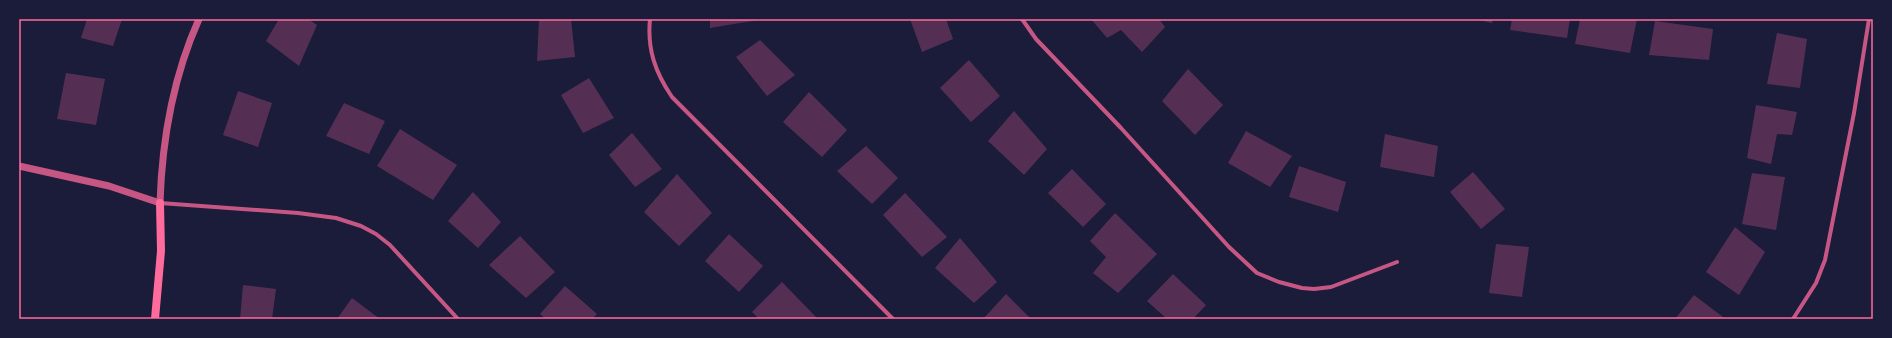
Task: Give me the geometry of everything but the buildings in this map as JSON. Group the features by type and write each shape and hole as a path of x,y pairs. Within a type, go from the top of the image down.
{"main road":[{"path":"155,319 160,251 160,203"}],"street":[{"path":"160,203 164,147 172,99 186,51 199,19"},
{"path":"650,19 649,49 652,60 662,82 672,97 893,319"},
{"path":"1022,19 1036,39 1126,134 1229,247 1257,273 1279,282 1302,288 1331,287 1397,262"},
{"path":"1793,319 1816,283 1825,260 1854,113 1869,19"},
{"path":"19,166 109,186 160,203 298,213 336,218 361,226 376,234 390,245 458,319"}]}
